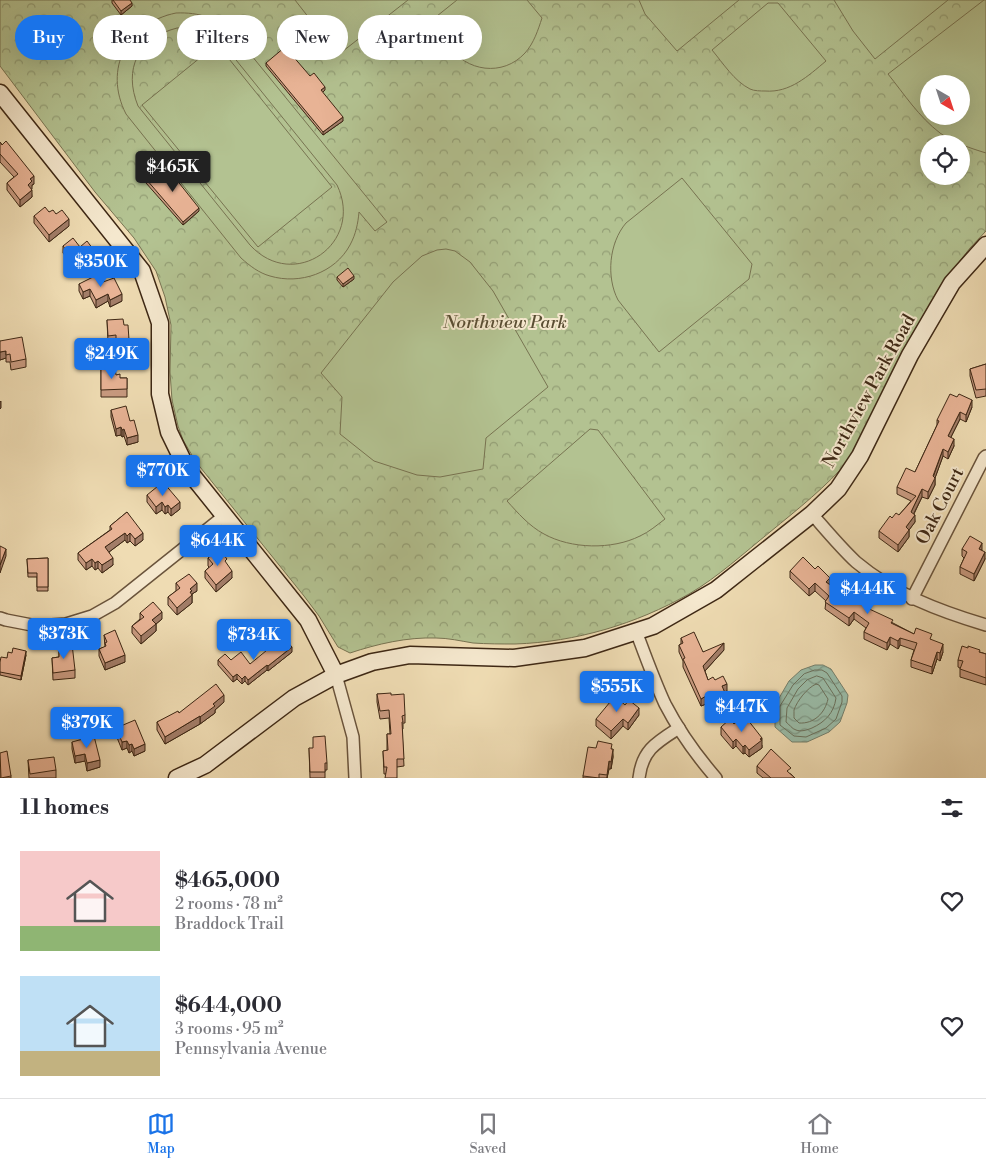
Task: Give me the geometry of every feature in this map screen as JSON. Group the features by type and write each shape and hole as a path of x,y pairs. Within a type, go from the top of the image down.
{"street":[{"path":"0,93 142,271 160,323 160,394 169,432 187,469 308,620 336,675 353,737 355,778"},
{"name":"Northview Park Road","path":"177,778 205,765 294,698 336,675 372,662 410,655 514,658 585,648 653,626 716,590 812,514 838,489 860,456 910,355 952,283 986,245"},
{"name":"Oak Court","path":"912,598 986,456"},
{"path":"812,514 843,549 879,580 912,598 986,625"},
{"path":"0,618 37,626 66,624 92,616 115,604 224,516"},
{"path":"636,631 659,690 679,728 716,778"},
{"path":"639,778 644,758 658,741 679,728"}],"green space":[{"name":"Northview Park","path":"0,0 986,0 986,231 942,284 849,460 801,506 731,564 689,594 648,614 605,630 560,640 505,644 425,638 381,644 350,653 338,647 319,616 196,462 183,440 172,400 170,372 171,325 165,297 156,271 134,238 95,192 0,66"},
{"path":"295,0 408,0 389,15 358,15 358,39 348,47 348,15 307,15"},
{"path":"457,0 527,0 542,18 533,41 525,53 516,61 506,66 485,68 474,66 464,60 482,60 482,15 438,15"},
{"path":"639,0 739,0 677,51 645,14"},
{"path":"834,0 948,0 875,59 853,31"},
{"path":"986,0 986,153 970,148 970,135 942,135 930,125 970,125 970,75 920,75 919,113 888,74"},
{"path":"768,3 778,3 826,61 805,78 791,86 774,91 755,91 744,86 712,50"},
{"path":"176,13 200,15 177,15 177,28 167,32 167,16"},
{"path":"121,60 136,60 132,80 138,106 250,245 268,259 286,264 304,262 320,255 333,242 341,226 343,206 337,185 236,60 255,60 387,222 375,231 359,212 354,237 343,255 326,269 305,278 281,278 270,276 255,269 241,258 126,114 117,81"},
{"path":"197,60 230,60 332,187 258,247 142,105"},
{"path":"682,178 752,264 749,279 659,352 618,300 612,281 611,260 616,240 626,223"},
{"path":"437,250 455,251 470,262 493,291 548,387 486,438 483,469 440,477 417,475 374,461 340,434 342,397 321,373 393,282 422,256"},
{"path":"590,429 598,430 665,519 647,532 629,541 592,546 566,543 533,527 507,501"}],"water":[{"path":"815,665 823,665 831,669 848,695 847,703 840,722 829,732 807,742 792,742 775,727 775,705 789,681 801,670"}],"building":[{"path":"113,0 130,0 132,3 121,11"},
{"path":"277,54 277,60 296,60 310,76 314,73 325,87 321,90 343,117 323,132 266,63"},
{"path":"6,141 34,176 30,179 32,181 28,185 32,190 20,200 7,183 18,174 0,154 0,142 2,145"},
{"path":"164,164 199,208 183,222 146,179"},
{"path":"45,207 49,212 53,210 56,214 62,210 69,219 49,235 34,216"},
{"path":"73,238 80,247 87,241 96,253 80,267 63,246"},
{"path":"348,268 354,276 343,284 337,277"},
{"path":"99,274 103,282 114,278 122,294 110,300 108,294 96,300 90,289 83,292 79,284"},
{"path":"123,319 124,325 128,325 129,340 116,340 116,335 108,336 107,320"},
{"path":"22,337 26,359 11,362 10,354 6,355 6,351 0,352 0,341"},
{"path":"986,364 986,389 976,390 970,369"},
{"path":"115,366 116,375 120,374 120,378 127,378 127,389 101,390 101,367"},
{"path":"950,394 957,397 959,394 972,400 966,415 960,412 948,436 954,439 948,452 943,449 933,476 935,478 928,492 922,489 911,512 915,515 906,527 909,530 898,545 879,531 890,516 892,518 896,513 899,515 916,496 897,487 906,468 915,472"},
{"path":"126,406 130,421 134,420 138,435 127,438 124,429 122,430 121,427 116,429 111,410"},
{"path":"163,482 180,502 171,509 168,505 165,507 162,502 156,507 147,495"},
{"path":"127,512 143,533 135,539 130,533 127,536 125,533 105,547 113,558 102,565 98,561 95,563 92,559 86,563 78,553 112,529 110,526"},
{"path":"970,536 982,543 979,549 985,552 974,574 960,567 967,552 962,549"},
{"path":"0,546 6,549 0,565"},
{"path":"219,549 227,559 225,561 232,571 216,585 205,571 213,564 208,558"},
{"path":"803,557 815,569 818,566 830,578 826,582 850,599 852,596 866,605 865,607 893,620 891,623 914,634 916,628 932,634 930,639 943,644 940,653 937,652 932,667 911,660 917,643 900,638 898,641 890,637 887,643 864,632 869,623 854,612 849,618 825,602 829,596 815,583 809,589 790,571"},
{"path":"48,558 48,587 37,587 37,573 28,573 27,559"},
{"path":"189,574 197,583 190,589 192,595 177,608 168,597 180,588 176,583"},
{"path":"153,602 162,612 152,620 156,624 141,636 132,626 144,617 140,613"},
{"path":"115,630 125,655 105,663 99,649 106,646 105,643 107,642 104,635"},
{"path":"694,632 703,652 724,643 703,666 708,680 713,677 715,680 723,676 727,684 722,686 729,702 714,710 706,696 701,699 683,659 685,658 679,645 683,643 681,638"},
{"path":"283,637 292,647 248,680 245,676 242,679 237,674 233,677 218,660 225,654 231,660 241,652 250,664"},
{"path":"72,644 75,670 53,673 52,658 59,657 60,646"},
{"path":"962,646 980,650 979,652 986,654 986,678 960,669 963,661 958,660"},
{"path":"13,648 26,651 21,676 0,672 1,657 7,658 8,652 12,653"},
{"path":"216,684 224,695 213,704 215,706 165,737 157,722 178,711 179,713"},
{"path":"391,693 391,695 404,694 405,715 402,716 402,722 404,759 397,759 397,778 385,778 387,767 384,767 383,751 388,750 387,734 391,734 389,710 380,711 377,694"},
{"path":"615,696 625,705 629,700 639,708 628,723 623,719 611,731 596,719"},
{"path":"744,715 762,738 749,750 745,745 743,747 736,739 733,742 721,727 730,719 734,724"},
{"path":"135,720 145,744 134,749 132,744 129,745 127,741 122,742 116,728"},
{"path":"94,736 100,760 87,763 85,754 75,756 72,742"},
{"path":"325,736 327,763 325,763 325,772 310,772 309,748 313,748 313,737"},
{"path":"598,741 612,744 611,762 609,761 607,775 599,774 599,778 583,776 588,747 596,748"},
{"path":"771,749 791,768 787,771 795,778 771,778 757,766"},
{"path":"7,751 11,776 1,778 0,753"},
{"path":"54,757 56,770 30,774 28,760"}]}
